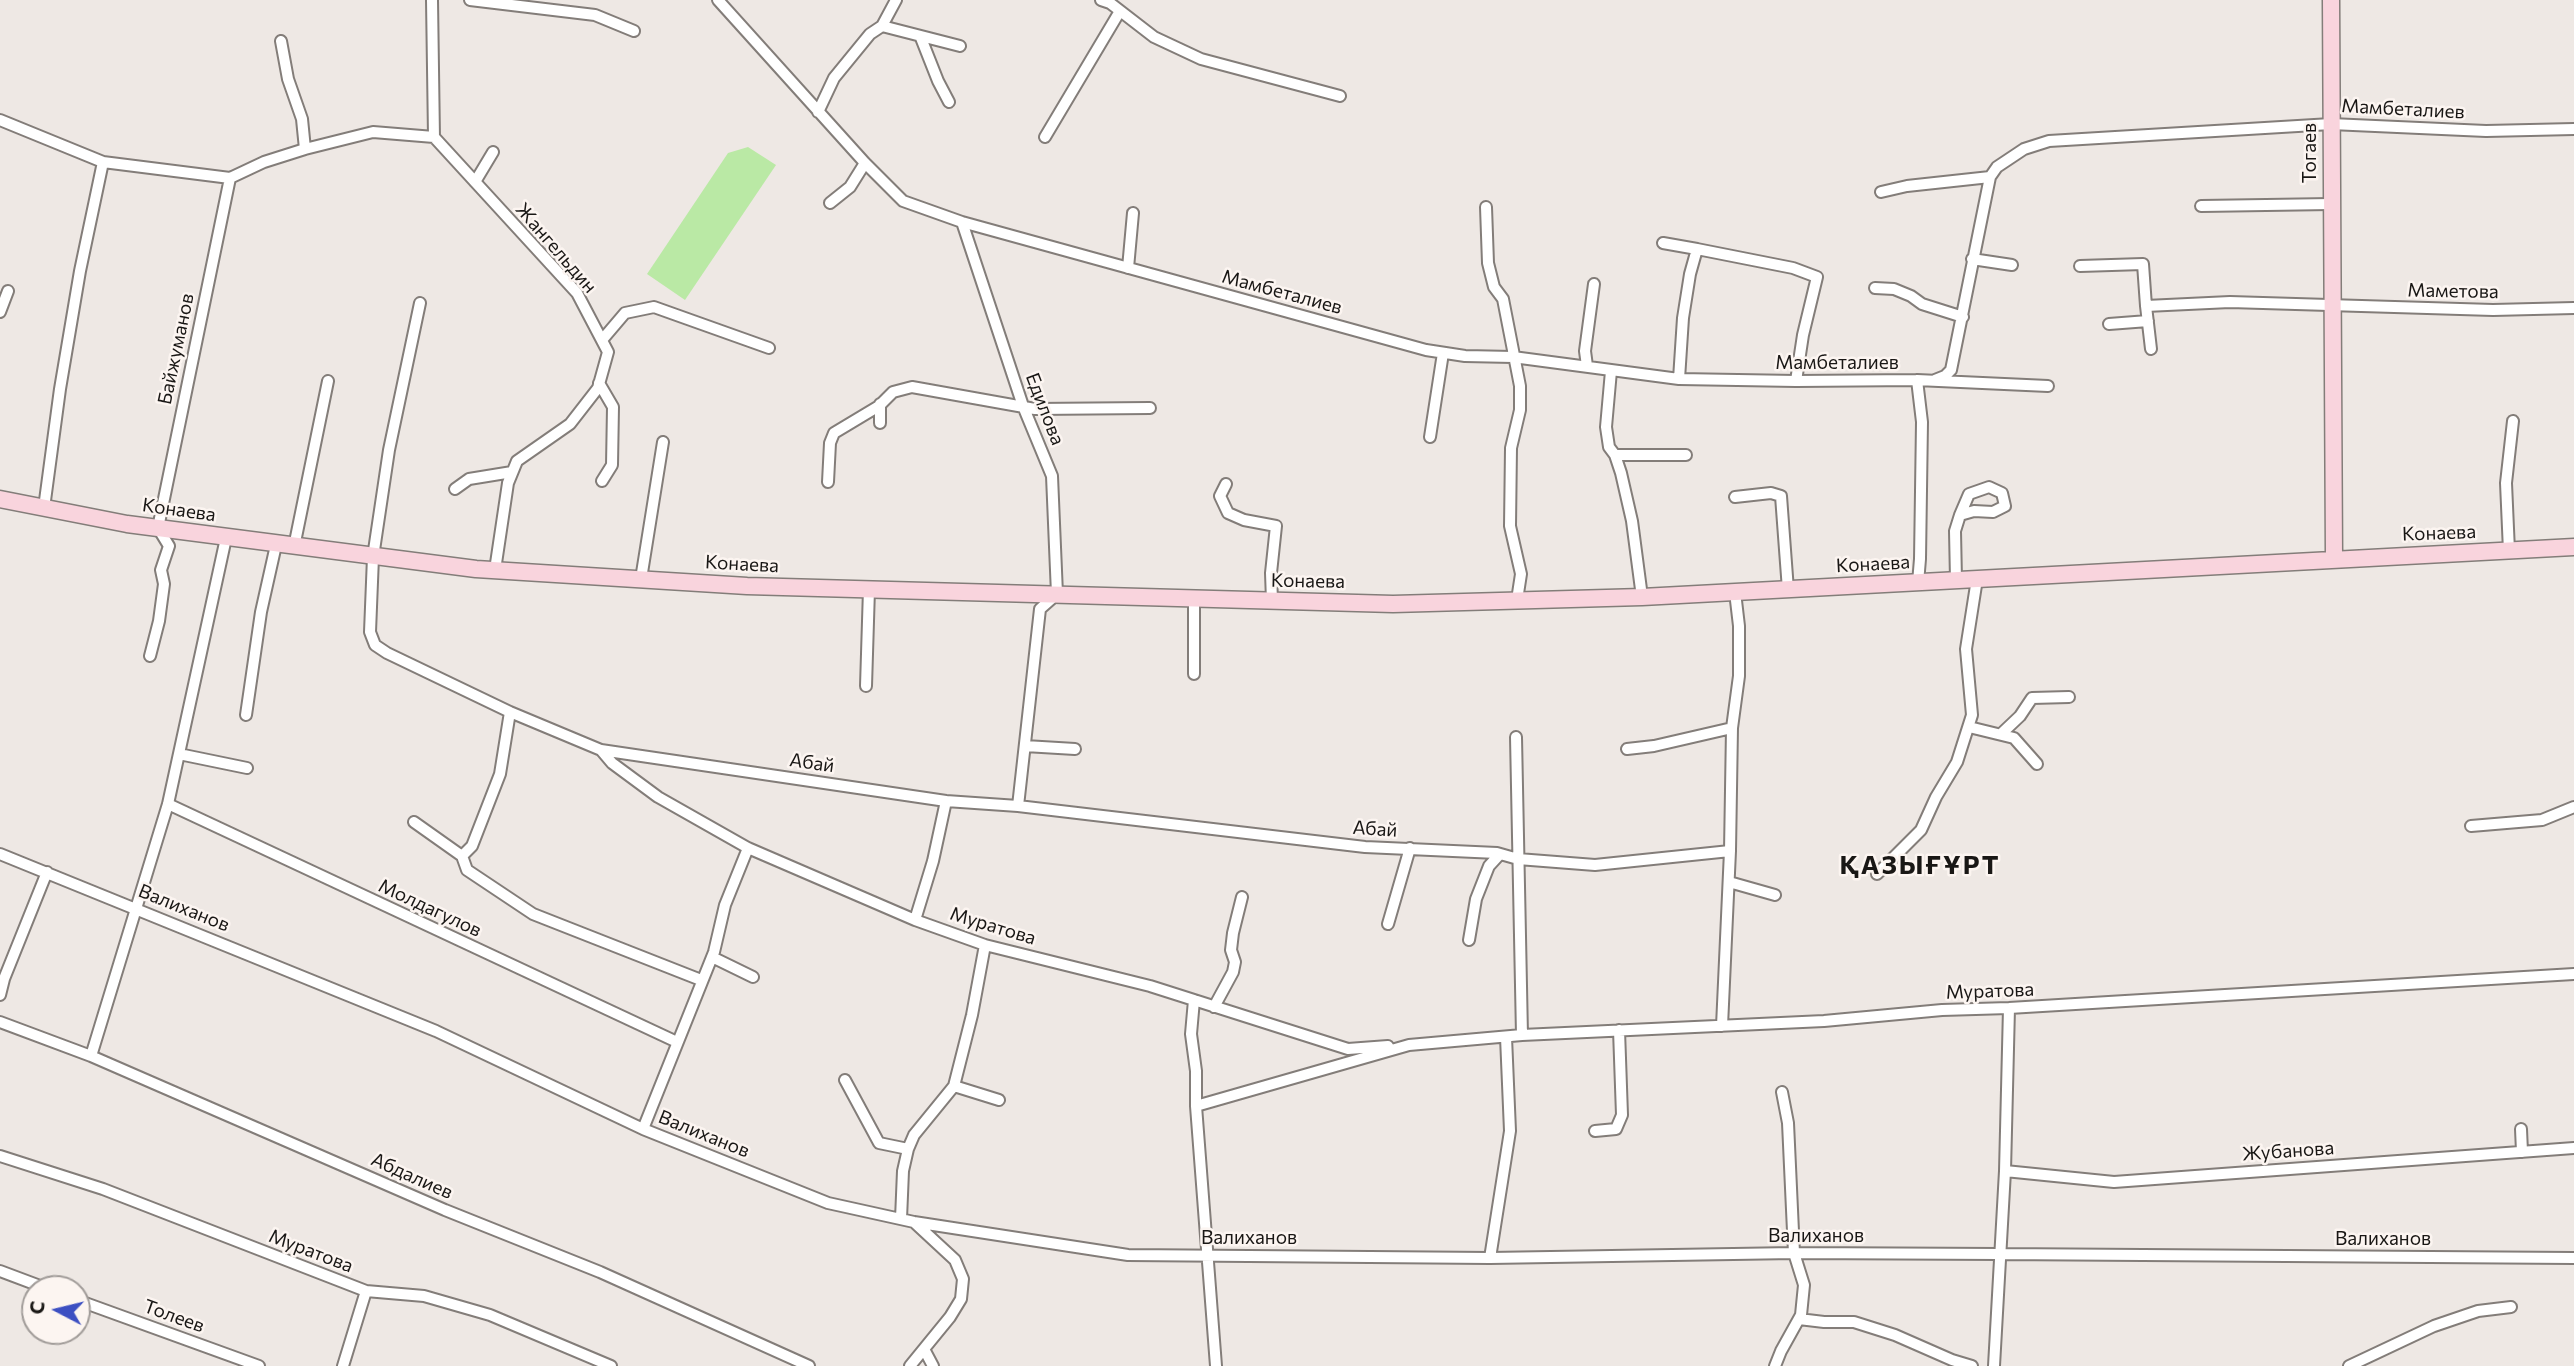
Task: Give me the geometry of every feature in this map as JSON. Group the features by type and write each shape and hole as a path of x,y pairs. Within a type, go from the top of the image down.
{"main road":[{"name":"Тогаев","path":"2330,0 2334,558"},
{"name":"Конаева","path":"0,499 226,538 495,570 747,586 1393,604 1788,590 2334,558 2574,547"}],"street":[{"path":"0,120 103,162 230,178 264,162 373,132 434,137 432,0"},
{"path":"470,0 595,15 634,31"},
{"name":"Мамбеталиев","path":"718,0 865,163 904,201 962,222 1443,353 1513,357 1679,379 1917,380 2048,386"},
{"path":"818,112 834,78 870,34 882,26 896,0"},
{"path":"1101,0 1154,37 1201,59 1340,96"},
{"path":"1045,137 1071,89 1120,11"},
{"path":"882,26 960,46"},
{"path":"921,38 949,102"},
{"path":"281,41 288,79 302,119 305,149"},
{"name":"Мамбеталиев","path":"1990,177 1997,167 2024,149 2049,141 2331,124 2486,131 2574,129"},
{"name":"Жангельдин","path":"434,137 577,293 608,352 599,383 570,424 517,461 512,472"},
{"path":"474,181 493,152"},
{"path":"44,508 80,271 103,162"},
{"path":"830,203 850,187 865,163"},
{"path":"1881,192 1907,186 1990,177 1951,370 1945,376 1932,381"},
{"name":"Байжуманов","path":"158,528 230,178"},
{"path":"2201,206 2331,204"},
{"path":"1486,207 1488,263 1494,287 1503,299 1520,398 1520,410 1511,448 1510,526 1521,574 1517,600"},
{"path":"1128,268 1133,213"},
{"name":"Едилова","path":"962,222 1023,406 1052,477 1057,594"},
{"path":"1663,243 1793,268 1817,277 1802,335 1796,381"},
{"path":"1679,379 1689,274 1698,249"},
{"path":"1972,259 2012,265"},
{"path":"2080,266 2143,264 2151,349"},
{"path":"1587,366 1585,351 1594,284"},
{"path":"1875,288 1894,289 1922,304 1963,317"},
{"path":"0,312 8,291"},
{"path":"2146,306 2230,302 2331,305"},
{"path":"420,303 389,450 373,557 370,632 375,645 509,712 601,750"},
{"name":"Маметова","path":"2331,305 2493,310 2574,308"},
{"path":"602,340 625,313 654,307 769,348"},
{"path":"2109,324 2148,321"},
{"path":"1430,437 1443,353"},
{"path":"1611,371 1606,426 1609,447 1615,455 1632,521 1642,597"},
{"path":"1917,380 1922,422 1918,583"},
{"path":"294,547 328,381"},
{"path":"599,383 613,407 612,465 602,481"},
{"path":"828,482 830,443 834,433 880,404 893,392 912,387 1035,409 1150,408"},
{"path":"880,404 880,423"},
{"path":"2509,551 2506,483 2513,421"},
{"path":"642,579 663,442"},
{"path":"1615,455 1686,455"},
{"path":"455,489 469,479 512,472 495,570"},
{"path":"1226,484 1220,496 1228,513 1244,520 1276,526 1271,573 1272,601"},
{"path":"1735,497 1771,493 1781,496 1788,590"},
{"path":"1956,580 1955,531 1960,514"},
{"path":"150,656 159,621 164,584 161,570 169,546 158,528"},
{"path":"91,1056 168,804 226,538"},
{"path":"246,715 261,612 276,545"},
{"path":"1877,874 1921,830 1936,797 1957,762 1969,727 1972,715 1966,649 1976,579"},
{"path":"866,686 869,589"},
{"path":"1722,1026 1729,882 1732,728 1739,676 1739,626 1735,592"},
{"path":"1018,806 1040,609 1057,594"},
{"path":"1194,599 1194,674"},
{"path":"2001,734 2020,716 2032,698 2069,698"},
{"path":"462,856 472,846 500,774 509,712"},
{"path":"1969,727 2014,738 2037,764"},
{"path":"1627,749 1654,746 1732,728"},
{"path":"1516,737 1522,1035"},
{"path":"1025,746 1075,749"},
{"name":"Абай","path":"601,750 946,801 1018,806 1365,847 1500,854 1518,859 1595,865 1730,851"},
{"name":"Муратова","path":"601,750 612,763 658,797 748,848 915,920 985,945 1150,986 1348,1049 1522,1035 1824,1021 1942,1010 2574,974"},
{"path":"178,754 247,768"},
{"path":"915,920 933,860 946,801"},
{"name":"Молдагулов","path":"168,804 677,1042"},
{"path":"2472,826 2542,820 2574,807"},
{"path":"414,822 462,856 467,870 533,914 701,980"},
{"path":"643,1129 712,957 725,905 748,848"},
{"path":"1388,924 1410,848"},
{"name":"Валиханов","path":"0,854 436,1031 643,1129 828,1203 914,1222 1128,1255 1490,1258 1794,1253 2574,1258"},
{"path":"1469,940 1476,899 1489,866 1500,854"},
{"path":"0,995 47,872"},
{"path":"1729,882 1775,895"},
{"path":"1213,1007 1233,972 1235,962 1231,950 1242,897"},
{"path":"901,1219 902,1171 908,1149 914,1135 954,1086 972,1015 985,945"},
{"path":"712,957 753,977"},
{"path":"1194,1000 1191,1034 1196,1072 1196,1106 1216,1366"},
{"path":"1994,1366 2005,1171 2009,1008"},
{"name":"Абдалиев","path":"0,1022 91,1056 445,1210 600,1272 809,1366"},
{"path":"1595,1132 1616,1129 1622,1115 1619,1030"},
{"path":"1490,1258 1510,1131 1506,1037"},
{"name":"Муратова","path":"1196,1106 1409,1045"},
{"path":"845,1080 879,1143 908,1149"},
{"path":"954,1086 999,1100"},
{"path":"1775,1366 1799,1319 1804,1285 1794,1253 1788,1123 1782,1091"},
{"path":"2521,1129 2522,1152"},
{"name":"Жубанова","path":"2005,1171 2114,1182 2574,1148"},
{"name":"Муратова","path":"0,1156 103,1189 366,1292 424,1296 490,1315 611,1366"},
{"path":"910,1366 961,1299 963,1279 955,1261 914,1222"},
{"path":"0,1272 21,1279"},
{"path":"342,1366 366,1292"},
{"name":"Толеев","path":"91,1305 259,1366"},
{"path":"2349,1366 2434,1325 2479,1311 2511,1307"},
{"path":"1799,1319 1854,1322 1895,1335 1972,1366"},
{"path":"924,1349 933,1366"}],"green space":[{"path":"748,147 776,165 685,300 647,274 728,153"}],"district":[{"name":"ҚАЗЫҒҰРТ","path":"1920,865"}]}
